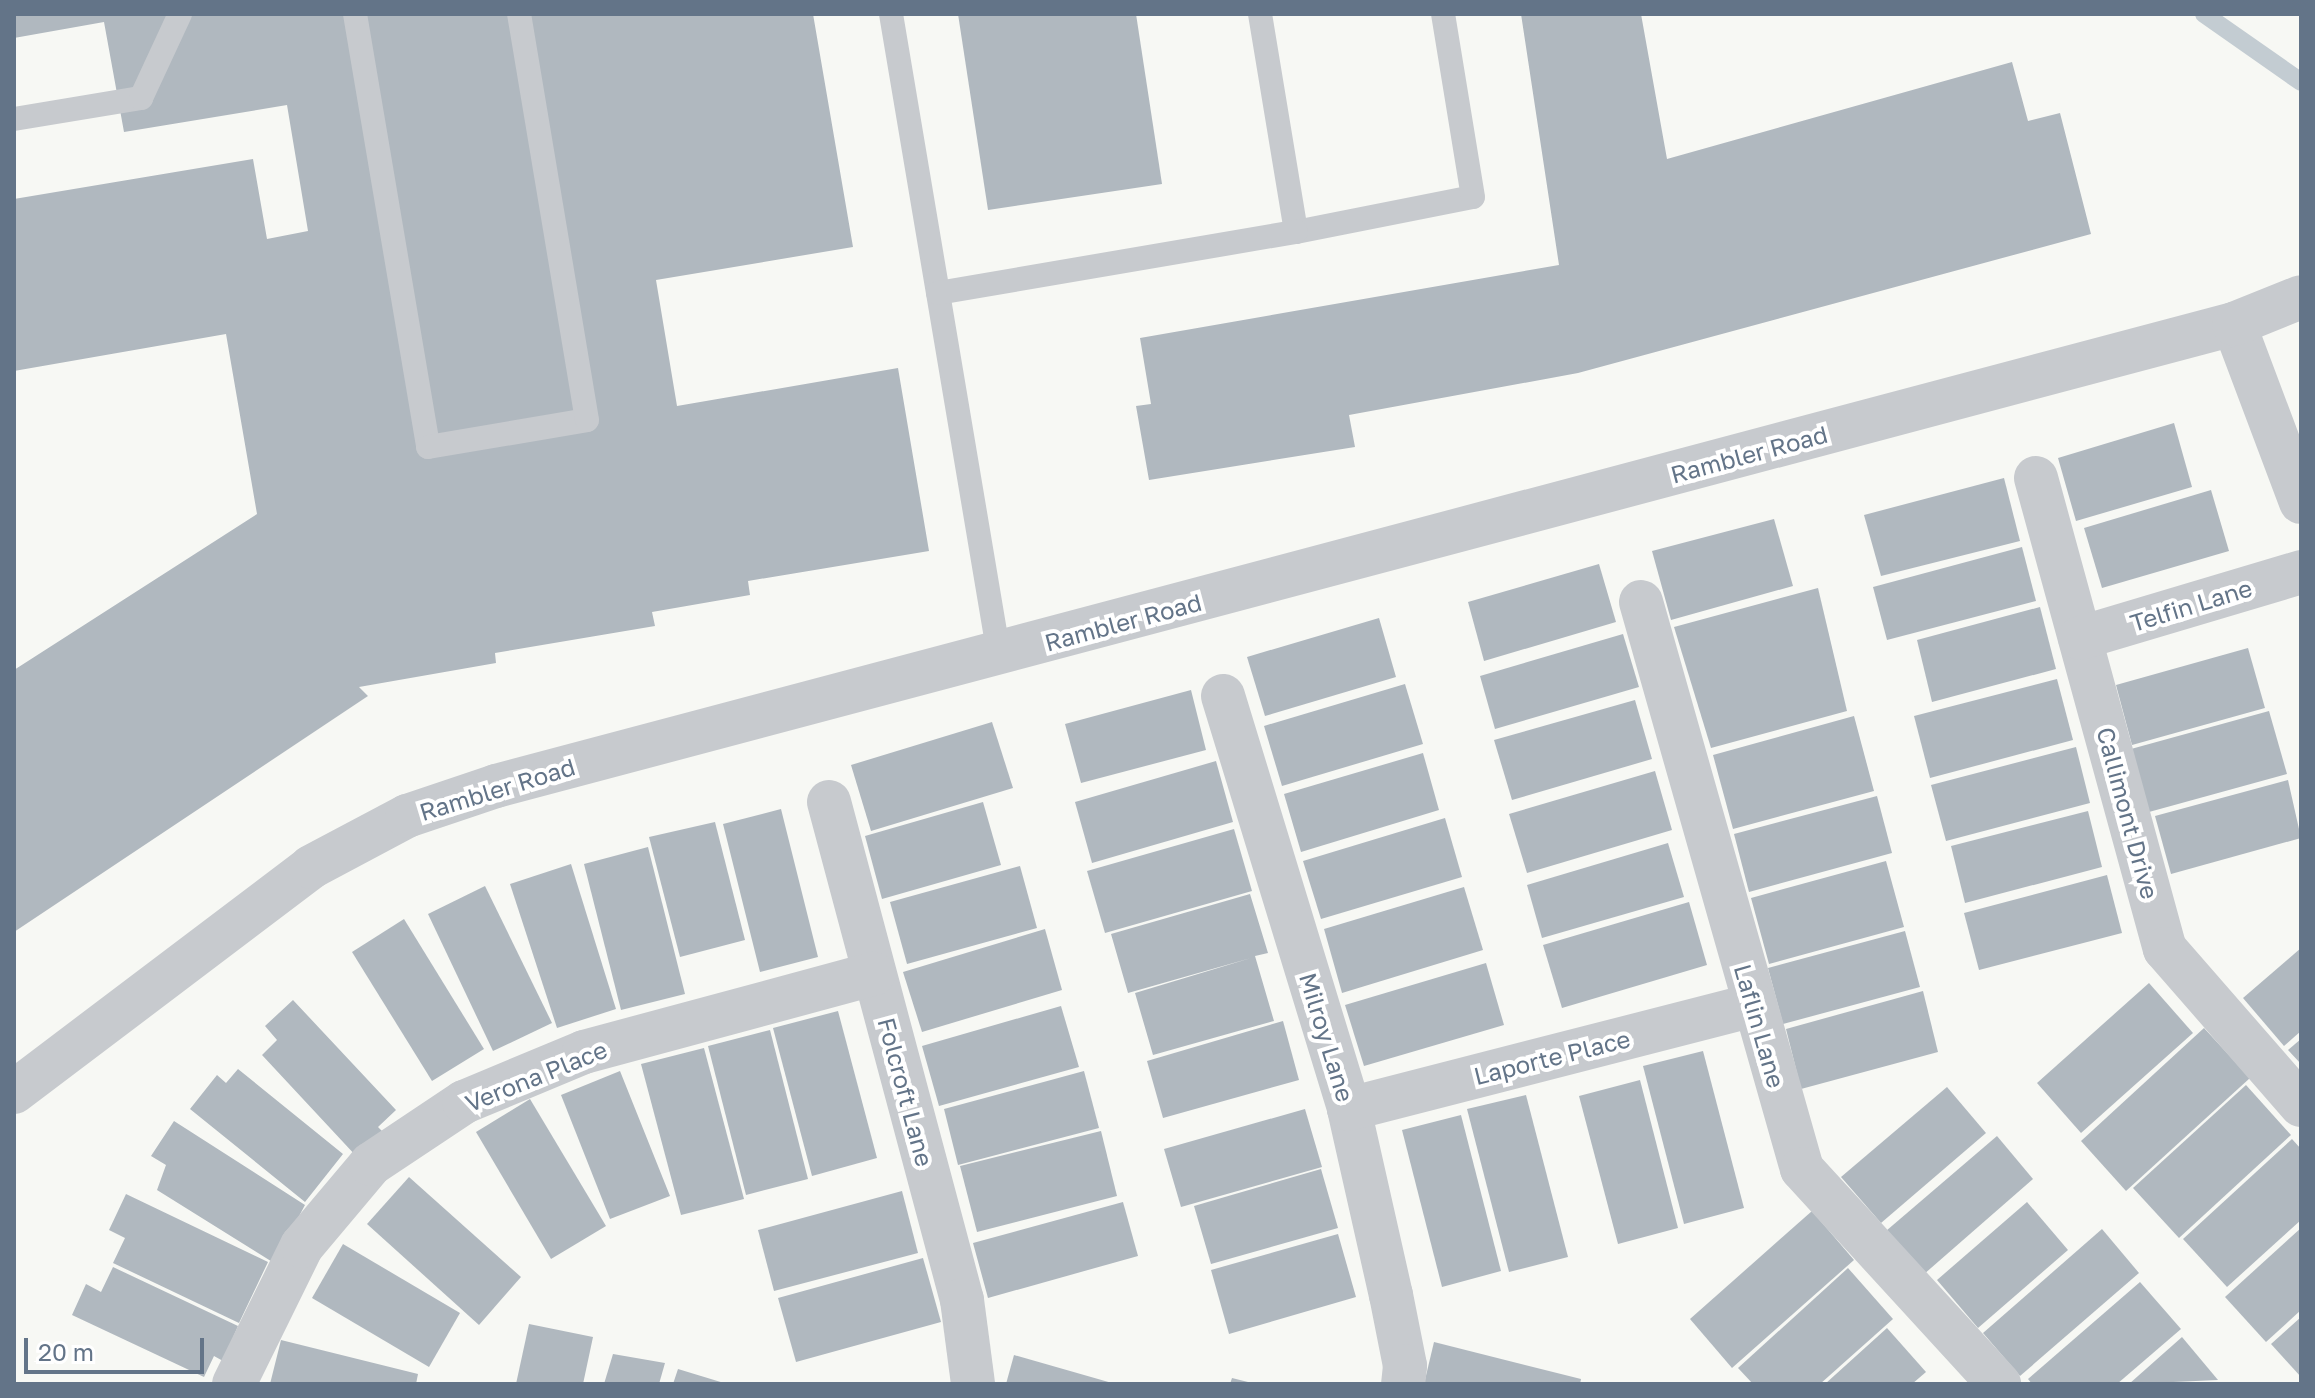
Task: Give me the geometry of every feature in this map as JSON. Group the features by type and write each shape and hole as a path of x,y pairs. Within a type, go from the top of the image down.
{"street":[{"name":"Rambler Road","path":"14,1092 311,867 407,816 496,786 999,655 2234,324 2301,297"},
{"path":"2234,324 2301,502"},
{"name":"Callimont Drive","path":"2036,478 2165,949 2301,1105"},
{"name":"Telfin Lane","path":"2080,638 2301,572"},
{"name":"Laflin Lane","path":"1641,602 1802,1169 1999,1384"},
{"name":"Milroy Lane","path":"1223,696 1349,1109 1394,1309 1405,1366 1403,1384"},
{"name":"Folcroft Lane","path":"829,802 962,1300 973,1384"},
{"name":"Verona Place","path":"234,1384 302,1246 371,1164 464,1102 584,1052 874,974"},
{"name":"Laporte Place","path":"1349,1109 1754,1005"}],"lane":[{"path":"14,119 141,98 180,14"},
{"path":"355,14 428,447 587,420 519,14"},
{"path":"891,14 999,655"},
{"path":"1260,14 1296,232"},
{"path":"938,293 1296,232 1473,197 1443,14"}],"building":[{"path":"14,14 813,14 853,247 656,280 677,406 898,368 929,551 748,581 750,595 652,612 655,626 495,653 496,663 359,687 368,696 14,932 14,670 257,514 226,334 14,371 14,199 253,159 267,239 308,231 287,105 124,132 104,22 14,38"},
{"path":"958,14 1136,14 1162,184 988,210"},
{"path":"1521,14 1641,14 1667,159 2012,62 2028,121 2060,113 2091,234 1578,373 1349,415 1355,447 1149,480 1136,406 1151,404 1140,338 1559,265"},
{"path":"2174,423 2192,487 2076,521 2058,458"},
{"path":"2004,478 2020,541 1881,576 1864,515"},
{"path":"2211,490 2229,551 2102,588 2084,528"},
{"path":"1774,519 1793,586 1671,620 1652,551"},
{"path":"2022,547 2036,601 1887,640 1873,587"},
{"path":"1599,564 1616,622 1484,661 1468,602"},
{"path":"1818,588 1847,711 1711,748 1674,627"},
{"path":"2040,607 2056,669 1932,702 1917,640"},
{"path":"1379,618 1396,677 1265,716 1247,657"},
{"path":"1623,634 1639,687 1495,729 1480,676"},
{"path":"2248,648 2265,708 2132,745 2116,685"},
{"path":"2057,679 2073,740 1930,778 1914,716"},
{"path":"1405,684 1423,744 1282,786 1264,726"},
{"path":"1191,690 1206,750 1081,783 1065,724"},
{"path":"1635,700 1652,759 1512,800 1494,740"},
{"path":"2269,711 2287,774 2149,812 2131,749"},
{"path":"1854,716 1874,791 1733,829 1713,755"},
{"path":"992,722 1013,788 871,831 851,765"},
{"path":"2076,747 2090,803 1946,841 1931,785"},
{"path":"1423,753 1439,810 1301,852 1284,794"},
{"path":"1216,761 1233,822 1092,863 1075,802"},
{"path":"1655,771 1672,830 1527,873 1509,814"},
{"path":"2288,780 2301,838 2171,874 2155,816"},
{"path":"1877,796 1892,853 1749,892 1734,834"},
{"path":"983,802 1001,865 882,899 865,836"},
{"path":"781,809 818,957 760,972 723,824"},
{"path":"2088,811 2102,867 1965,903 1951,846"},
{"path":"1445,818 1462,877 1321,919 1303,861"},
{"path":"715,822 745,940 680,957 649,837"},
{"path":"1234,829 1252,891 1105,933 1087,871"},
{"path":"1668,843 1684,897 1542,938 1527,885"},
{"path":"648,847 685,994 621,1010 584,864"},
{"path":"1886,861 1904,927 1769,964 1751,898"},
{"path":"571,864 616,1009 557,1028 510,884"},
{"path":"1020,866 1037,928 907,964 890,902"},
{"path":"2107,875 2122,933 1979,970 1964,913"},
{"path":"485,886 552,1023 493,1051 428,914"},
{"path":"1464,887 1483,950 1342,993 1324,929"},
{"path":"1250,894 1268,953 1255,956 1274,1021 1153,1055 1135,993 1251,958 1128,993 1111,934"},
{"path":"1689,902 1707,965 1562,1008 1543,945"},
{"path":"404,919 484,1049 432,1081 352,952"},
{"path":"1045,929 1062,990 922,1032 903,972"},
{"path":"1905,931 1920,987 1783,1024 1768,968"},
{"path":"2301,948 2301,1031 2284,1046 2243,998"},
{"path":"1486,963 1504,1025 1364,1066 1345,1005"},
{"path":"2149,983 2193,1033 2081,1133 2037,1083"},
{"path":"1923,991 1938,1052 1801,1089 1786,1029"},
{"path":"293,1000 396,1110 378,1127 383,1132 357,1157 262,1055 277,1040 265,1026"},
{"path":"1061,1006 1079,1067 939,1106 922,1046"},
{"path":"838,1011 877,1158 812,1176 773,1028"},
{"path":"1283,1021 1299,1080 1163,1118 1147,1061"},
{"path":"2204,1028 2250,1078 2126,1191 2081,1141"},
{"path":"770,1030 808,1179 746,1195 708,1046"},
{"path":"2301,1039 2301,1064 2288,1050"},
{"path":"704,1048 744,1199 681,1215 641,1064"},
{"path":"1703,1051 1744,1208 1684,1224 1643,1066"},
{"path":"238,1069 343,1154 305,1202 190,1109 217,1075 226,1083"},
{"path":"620,1071 670,1196 610,1219 561,1095"},
{"path":"1084,1071 1099,1128 958,1165 944,1109"},
{"path":"1640,1080 1678,1228 1618,1244 1579,1096"},
{"path":"2246,1085 2291,1135 2179,1238 2133,1188"},
{"path":"1947,1087 1986,1133 1881,1223 1841,1177"},
{"path":"1526,1095 1568,1257 1509,1272 1467,1109"},
{"path":"530,1099 606,1226 551,1259 476,1132"},
{"path":"1305,1109 1322,1167 1181,1207 1164,1149"},
{"path":"1461,1115 1501,1271 1442,1287 1402,1130"},
{"path":"174,1121 305,1205 274,1263 157,1190 166,1165 151,1156"},
{"path":"1101,1131 1117,1196 977,1232 960,1166"},
{"path":"1997,1136 2033,1179 1923,1275 1886,1231"},
{"path":"2292,1139 2301,1149 2301,1220 2227,1287 2183,1239"},
{"path":"1321,1169 1338,1228 1211,1264 1194,1206"},
{"path":"409,1177 521,1277 479,1325 367,1224"},
{"path":"902,1191 918,1253 774,1291 758,1230"},
{"path":"126,1194 268,1262 239,1323 113,1263 125,1238 109,1230"},
{"path":"1123,1202 1138,1256 988,1298 973,1243"},
{"path":"2027,1202 2068,1250 1978,1328 1937,1280"},
{"path":"1812,1211 1854,1260 1732,1368 1690,1319"},
{"path":"2301,1228 2301,1310 2266,1342 2225,1297"},
{"path":"2102,1229 2139,1273 2020,1376 1983,1333"},
{"path":"1338,1234 1356,1297 1229,1334 1211,1270"},
{"path":"343,1244 460,1313 429,1367 312,1298"},
{"path":"923,1258 941,1322 796,1362 778,1298"},
{"path":"113,1267 238,1326 223,1361 214,1356 204,1377 72,1315 86,1284 101,1292"},
{"path":"1848,1268 1893,1319 1820,1384 1753,1384 1738,1368"},
{"path":"2140,1282 2181,1329 2117,1384 2032,1384 2028,1379"},
{"path":"2301,1317 2301,1377 2271,1344"},
{"path":"529,1324 593,1337 583,1384 516,1384"},
{"path":"1887,1328 1926,1372 1912,1384 1825,1384"},
{"path":"2182,1337 2218,1380 2129,1384"},
{"path":"281,1340 418,1374 416,1384 270,1384"},
{"path":"1434,1342 1581,1379 1580,1384 1424,1384"},
{"path":"613,1354 665,1363 659,1384 604,1384"},
{"path":"1014,1355 1112,1383 1006,1384"},
{"path":"678,1369 724,1383 724,1384 673,1384"},
{"path":"1232,1378 1252,1383 1252,1384 1230,1384"}],"waterway":[{"path":"2204,14 2301,82"}]}
